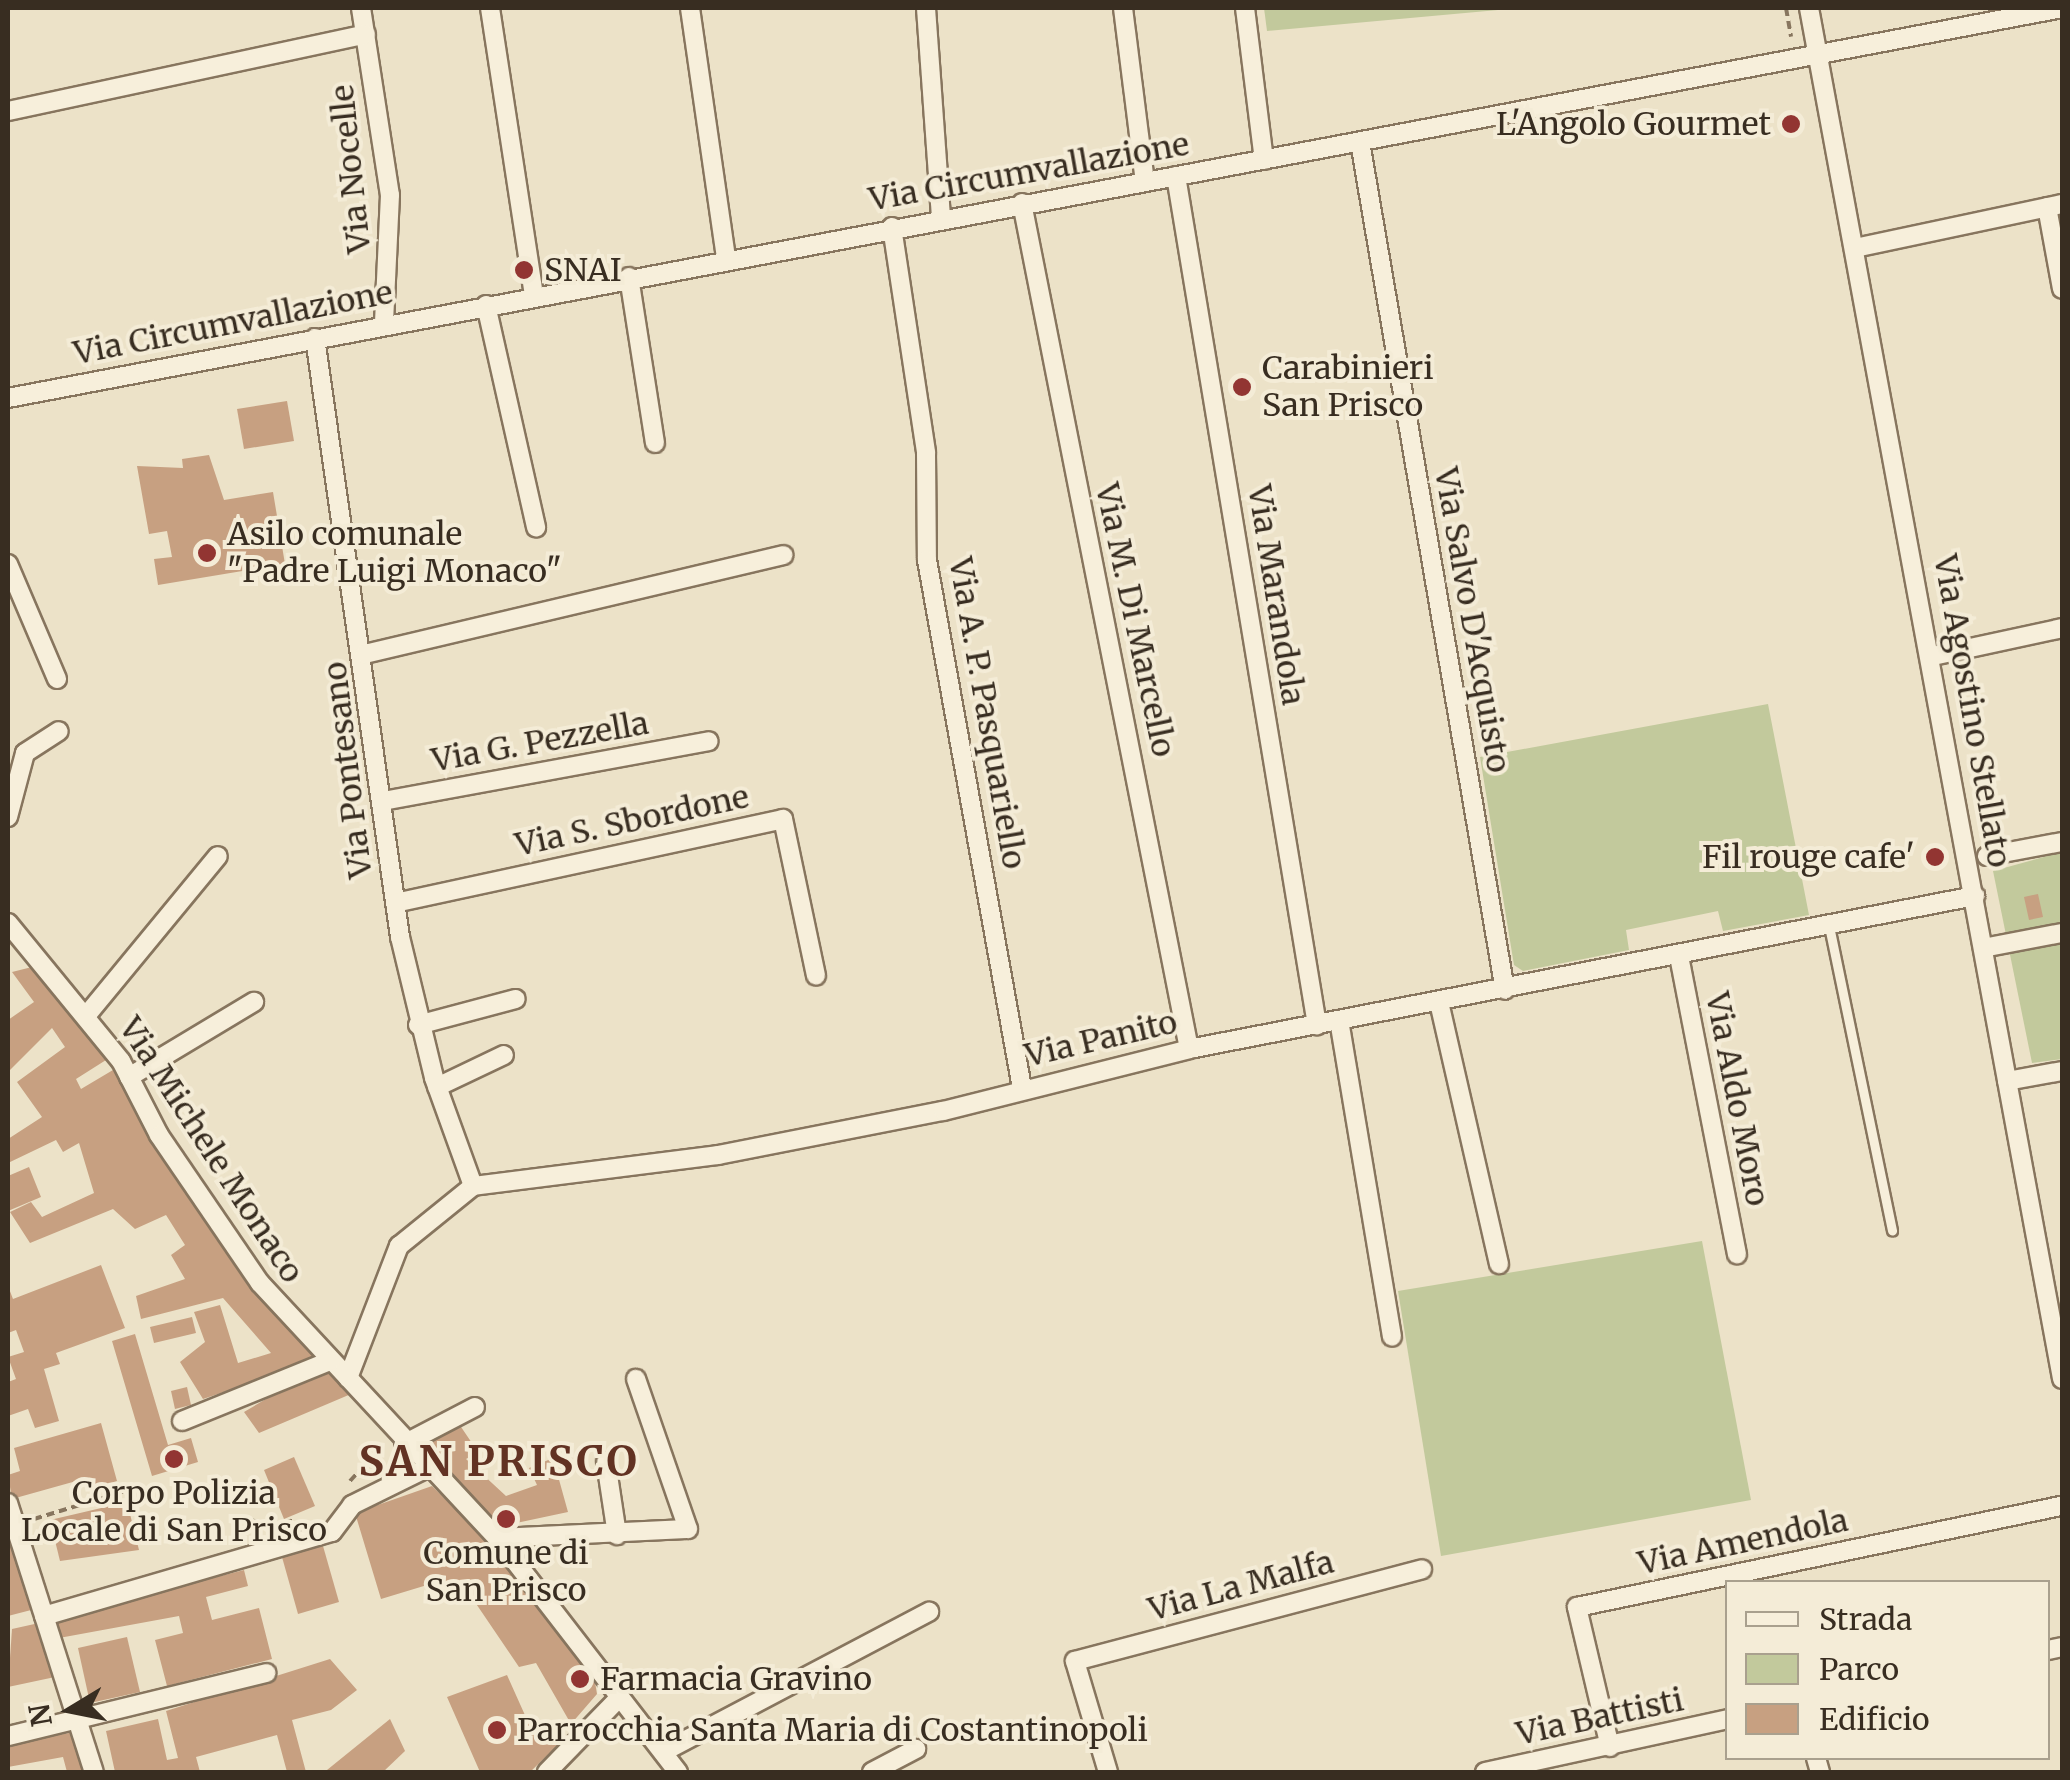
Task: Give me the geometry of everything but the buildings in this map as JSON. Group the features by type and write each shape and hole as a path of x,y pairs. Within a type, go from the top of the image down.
{"street":[{"name":"Via Nocelle","path":"361,8 390,195 384,324"},
{"path":"490,8 534,295"},
{"path":"690,8 726,258"},
{"path":"926,8 941,218"},
{"path":"1122,8 1144,181"},
{"path":"1245,8 1264,160"},
{"name":"Via Agostino Stellato","path":"1809,8 1933,656 2062,1379"},
{"name":"Via Circumvallazione","path":"8,398 726,258 1817,55 1988,15 2062,8"},
{"path":"8,111 366,34"},
{"name":"Via Salvo D'Acquisto","path":"1360,142 1505,990"},
{"name":"Via Marandola","path":"1176,176 1317,1024"},
{"name":"Via M. Di Marcello","path":"1022,204 1189,1049"},
{"path":"1854,248 2055,206 2062,289"},
{"name":"Via A. P. Pasquariello","path":"892,228 926,453 927,560 1022,1088"},
{"path":"629,277 656,442"},
{"path":"486,305 536,527"},
{"name":"Via Pontesano","path":"316,338 364,654 395,902 418,1025 473,1186"},
{"path":"364,654 784,554"},
{"path":"8,564 57,679"},
{"path":"1933,656 2062,628"},
{"path":"8,817 25,753 60,731"},
{"name":"Via G. Pezzella","path":"382,801 709,741"},
{"name":"Via S. Sbordone","path":"395,902 784,819 816,976"},
{"path":"1987,856 2062,842"},
{"path":"86,1016 218,856"},
{"name":"Via Panito","path":"473,1186 718,1154 1189,1049 1974,896"},
{"name":"Via Michele Monaco","path":"8,923 86,1016 129,1077 260,1283 425,1469 497,1538 678,1772"},
{"path":"1983,948 2062,933"},
{"name":"Via Aldo Moro","path":"1679,956 1736,1254"},
{"path":"418,1025 516,999"},
{"path":"129,1077 254,1002"},
{"path":"1439,1002 1499,1264"},
{"path":"1339,1020 1392,1337"},
{"path":"437,1086 504,1055"},
{"path":"2007,1080 2062,1071"},
{"path":"348,1378 400,1246 473,1186"},
{"path":"182,1421 330,1361"},
{"path":"497,1538 688,1529 636,1378"},
{"path":"404,1444 475,1407"},
{"path":"606,1462 617,1534"},
{"path":"44,1616 332,1532 352,1505 425,1469"},
{"path":"8,1503 94,1772"},
{"name":"Via Amendola","path":"1610,1747 1577,1607 2062,1506"},
{"name":"Via La Malfa","path":"1108,1772 1076,1660 1422,1568"},
{"path":"663,1752 929,1612"},
{"path":"8,1736 266,1673"},
{"path":"547,1772 620,1698"},
{"name":"Via Battisti","path":"1485,1772 1725,1720"},
{"path":"872,1772 916,1749"}],"lane":[{"path":"1829,926 1892,1231"}],"path":[{"path":"1786,8 1795,59"},
{"path":"15,1525 141,1486 145,1498"},
{"path":"240,1516 272,1526"}],"green space":[{"path":"1264,8 1520,8 1267,31"},
{"path":"1768,704 1809,915 1723,931 1718,911 1626,930 1629,950 1523,971 1514,965 1480,757"},
{"path":"2062,852 2062,1059 2032,1063 1993,871"},
{"path":"1702,1241 1751,1500 1441,1556 1398,1291"}],"place":[{"name":"L'Angolo Gourmet","path":"1791,124"},
{"name":"SNAI","path":"524,270"},
{"name":"Carabinieri San Prisco","path":"1242,387"},
{"name":"Asilo comunale \"Padre Luigi Monaco\"","path":"207,553"},
{"name":"Fil rouge cafe'","path":"1935,857"},
{"name":"Corpo Polizia Locale di San Prisco","path":"174,1459"},
{"name":"Comune di San Prisco","path":"506,1519"},
{"name":"Farmacia Gravino","path":"580,1679"},
{"name":"Parrocchia Santa Maria di Costantinopoli","path":"497,1730"}],"district":[{"name":"SAN PRISCO","path":"499,1461"}]}
